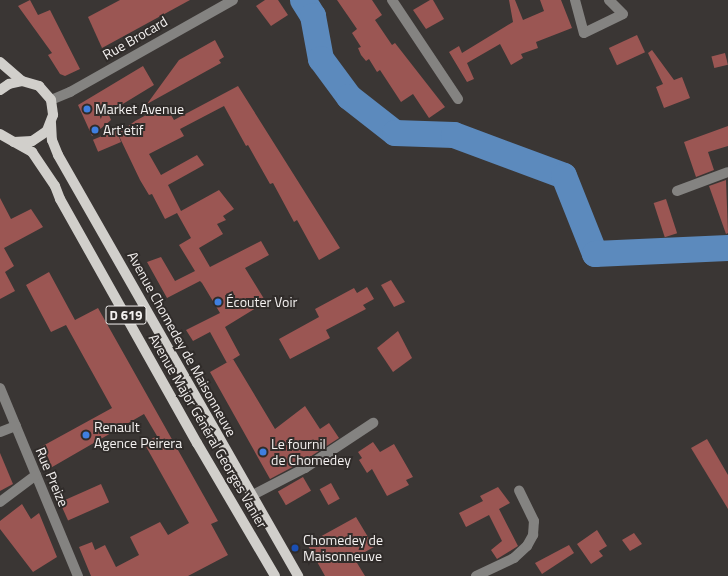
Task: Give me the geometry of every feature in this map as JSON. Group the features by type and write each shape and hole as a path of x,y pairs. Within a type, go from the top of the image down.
{"main road":[{"path":"0,62 22,81 39,86 51,100"},
{"path":"0,90 9,84 22,81"},
{"name":"Avenue Chomedey de Maisonneuve","path":"51,100 52,140 58,155 251,496 298,576"},
{"path":"14,142 23,143 41,137 51,123"},
{"name":"Avenue Major Général Georges Vanier","path":"0,134 32,152 55,186 60,199 197,443 275,576"}],"street":[{"name":"Rue Brocard","path":"51,100 70,92 233,0"},
{"path":"392,0 458,100"},
{"path":"576,0 584,33 623,14 608,0"},
{"path":"677,191 728,172"},
{"name":"Rue Preize","path":"0,388 78,576"},
{"path":"251,496 305,468 373,423"},
{"path":"0,432 16,426"},
{"path":"0,502 36,475"},
{"path":"476,576 514,558 527,546 533,535 534,521 519,490"}],"building":[{"path":"30,0 38,15 50,10 80,69 65,76 60,74 48,55 52,53 18,6"},
{"path":"120,0 190,0 102,48 88,17"},
{"path":"265,0 278,0 288,15 271,26 256,6"},
{"path":"337,0 372,0 382,15 375,20 392,45 395,43 445,107 429,118 413,94 401,102 380,70 377,72 369,59 366,61 361,55 358,48 361,47 352,33 357,29"},
{"path":"430,0 433,0 444,19 426,29 413,10"},
{"path":"509,0 515,0 523,20 544,11 540,0 561,0 572,28 536,42 538,48 521,54 523,58 511,65 500,44 467,63 474,79 467,82 449,52 459,46 462,53 513,22"},
{"path":"637,35 645,52 617,65 609,48"},
{"path":"215,40 224,57 219,60 221,63 147,104 179,60"},
{"path":"652,50 674,80 682,77 690,98 664,108 656,87 663,84 648,53"},
{"path":"725,53 728,65 714,68 711,56"},
{"path":"143,66 154,85 108,113 111,120 92,136 78,105"},
{"path":"238,86 340,248 319,260 297,220 294,222 273,183 270,184 248,145 246,146 224,106 180,129 184,136 149,154 161,175 197,155 204,165 168,185 181,211 219,190 234,209 223,216 226,220 217,224 223,234 199,248 210,267 261,241 269,255 245,268 266,302 225,327 240,355 227,363 210,332 193,341 186,330 220,313 202,283 200,281 167,298 147,262 161,257 175,281 195,271 179,245 191,238 177,213 165,219 152,194 149,195 140,180 118,134 135,121 165,105 174,120"},
{"path":"728,126 728,146 708,152 714,170 696,177 684,142"},
{"path":"116,130 121,142 98,152 93,140"},
{"path":"726,180 728,233 726,234 709,186"},
{"path":"0,198 11,219 31,209 43,227 4,248 14,266 5,272 15,291 0,299"},
{"path":"666,199 677,233 665,237 654,203"},
{"path":"49,272 75,320 98,308 218,521 211,524 228,555 188,576 91,576 79,547 92,542 95,550 105,545 116,567 139,555 130,537 160,522 168,535 189,523 144,443 157,436 144,414 47,470 39,448 112,408 66,325 51,332 26,285"},
{"path":"391,280 405,302 394,307 381,285"},
{"path":"367,287 374,299 363,305 366,309 326,330 330,338 290,359 279,339 319,317 315,309 354,288 357,293"},
{"path":"398,331 412,358 393,372 377,348"},
{"path":"233,359 275,429 305,406 320,429 329,423 339,438 302,462 270,479 210,372"},
{"path":"707,439 728,475 728,509 691,448"},
{"path":"373,442 380,452 394,444 413,477 406,480 409,485 387,496 372,469 367,473 359,460 362,458 358,452"},
{"path":"0,453 13,484 0,491"},
{"path":"303,477 311,491 286,505 278,492"},
{"path":"331,483 340,499 328,505 320,489"},
{"path":"101,484 109,502 68,521 60,502"},
{"path":"498,487 510,503 499,509 518,546 497,559 491,550 502,541 489,515 466,527 459,513 483,501 480,496"},
{"path":"22,504 31,519 39,513 57,557 33,572 0,529 0,521"},
{"path":"356,517 374,547 354,558 365,576 325,576 307,544"},
{"path":"597,530 607,546 599,551 603,556 591,564 577,544"},
{"path":"634,533 642,544 630,551 622,540"},
{"path":"569,545 574,553 542,574 535,563"}],"waterway":[{"path":"303,0 313,16 321,59 349,97 395,133 454,135 564,176 595,254 728,248"}],"place":[{"name":"Market Avenue","path":"87,109"},
{"name":"Art'etif","path":"95,130"},
{"name":"Écouter Voir","path":"218,302"},
{"name":"Renault Agence Peirera","path":"86,435"},
{"name":"Le fournil de Chomedey","path":"263,452"},
{"name":"Chomedey de Maisonneuve","path":"295,548"}]}
